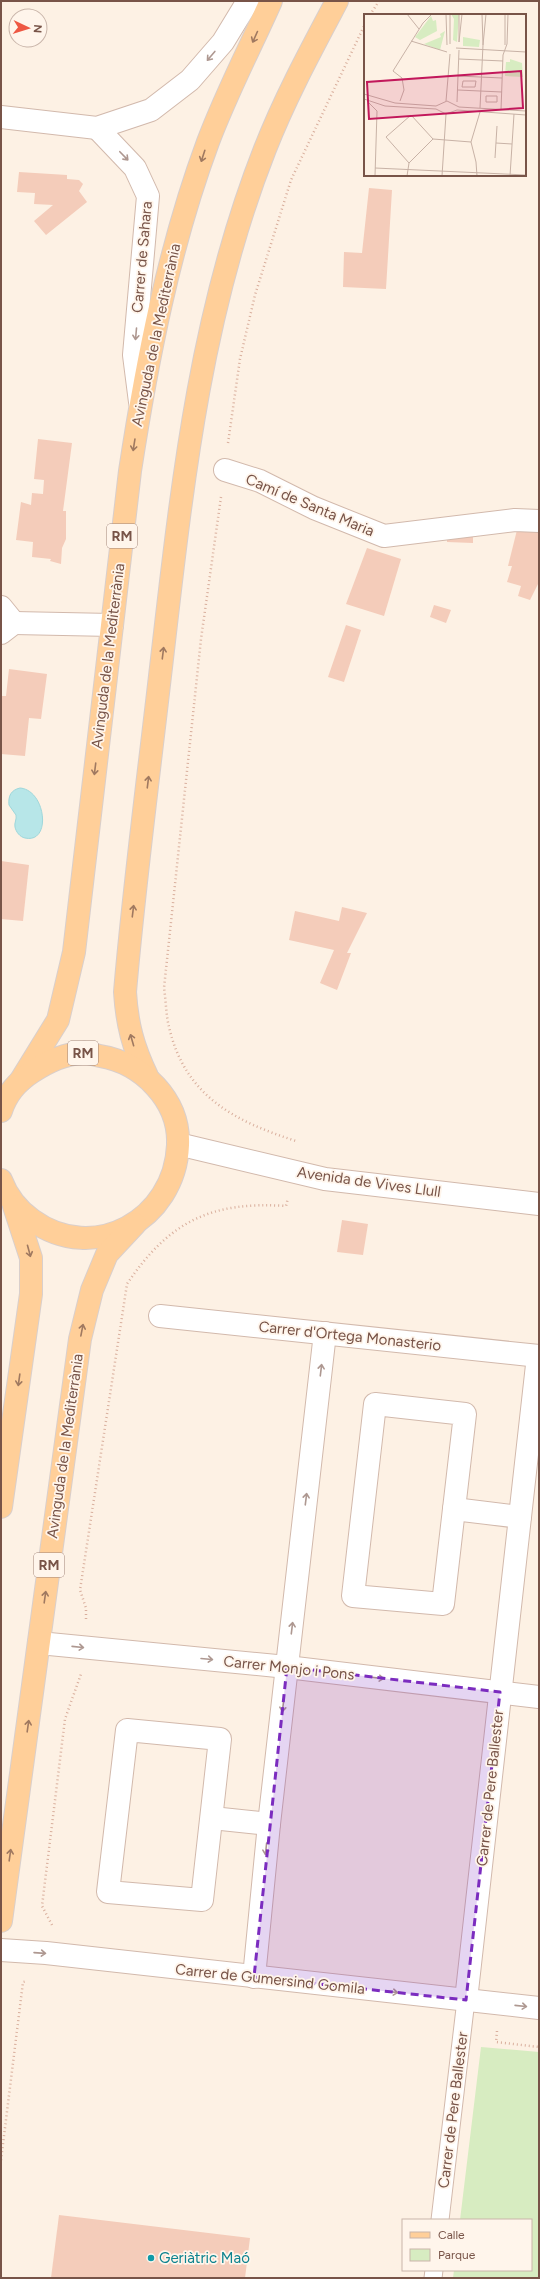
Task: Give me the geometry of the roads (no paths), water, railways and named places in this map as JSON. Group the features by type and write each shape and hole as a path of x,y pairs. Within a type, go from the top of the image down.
{"main road":[{"name":"Avinguda de la Mediterrània","path":"21,1080 58,1020 74,952 130,471 140,404 177,235 208,141 271,1"},
{"name":"RM","path":"146,1076 135,1051 126,1020 125,992 183,484 197,389 221,286 262,156 291,89 337,1"},
{"name":"RM","path":"1,1111 4,1103 21,1080 49,1060 83,1053 117,1058 146,1076 160,1090 176,1125 178,1144 171,1181 158,1202 135,1224 118,1232 99,1237 79,1238 59,1234 41,1226 26,1215 12,1201"},
{"name":"RM","path":"1,1180 12,1201 24,1230 31,1258 31,1294 1,1507"},
{"name":"Avinguda de la Mediterrània","path":"1,1921 85,1311 107,1254 135,1224"}],"street":[{"path":"1,118 97,128 151,110 190,80 223,42 248,1"},
{"name":"Carrer de Sahara","path":"97,128 135,168 148,196 134,355 140,404"},
{"name":"Camí de Santa Maria","path":"224,470 260,481 314,508 384,536 515,520 539,521"},
{"path":"5,621 112,625"},
{"name":"Avenida de Vives Llull","path":"178,1144 325,1179 539,1204"},
{"name":"Carrer d'Ortega Monasterio","path":"160,1316 539,1356"},
{"path":"254,1977 269,1824 325,1333"},
{"name":"Carrer de Pere Ballester","path":"466,2000 539,1356"},
{"path":"375,1404 465,1414 454,1509 443,1604 353,1596 375,1404"},
{"path":"454,1509 520,1517"},
{"name":"Carrer Monjo i Pons","path":"39,1643 287,1667 539,1697"},
{"path":"127,1730 220,1739 212,1818 202,1900 108,1892 127,1730"},
{"path":"212,1818 269,1824"},
{"name":"Carrer de Gumersind Gomila","path":"1,1950 46,1953 539,2008"}],"lane":[{"name":"Carrer de Pere Ballester","path":"440,2219 466,2000"}],"water":[{"path":"20,788 29,791 36,798 40,806 42,825 39,833 34,838 21,837 15,827 16,815 9,805 9,799 12,792"}],"place":[{"name":"Geriàtric Maó","path":"151,2258"}]}
